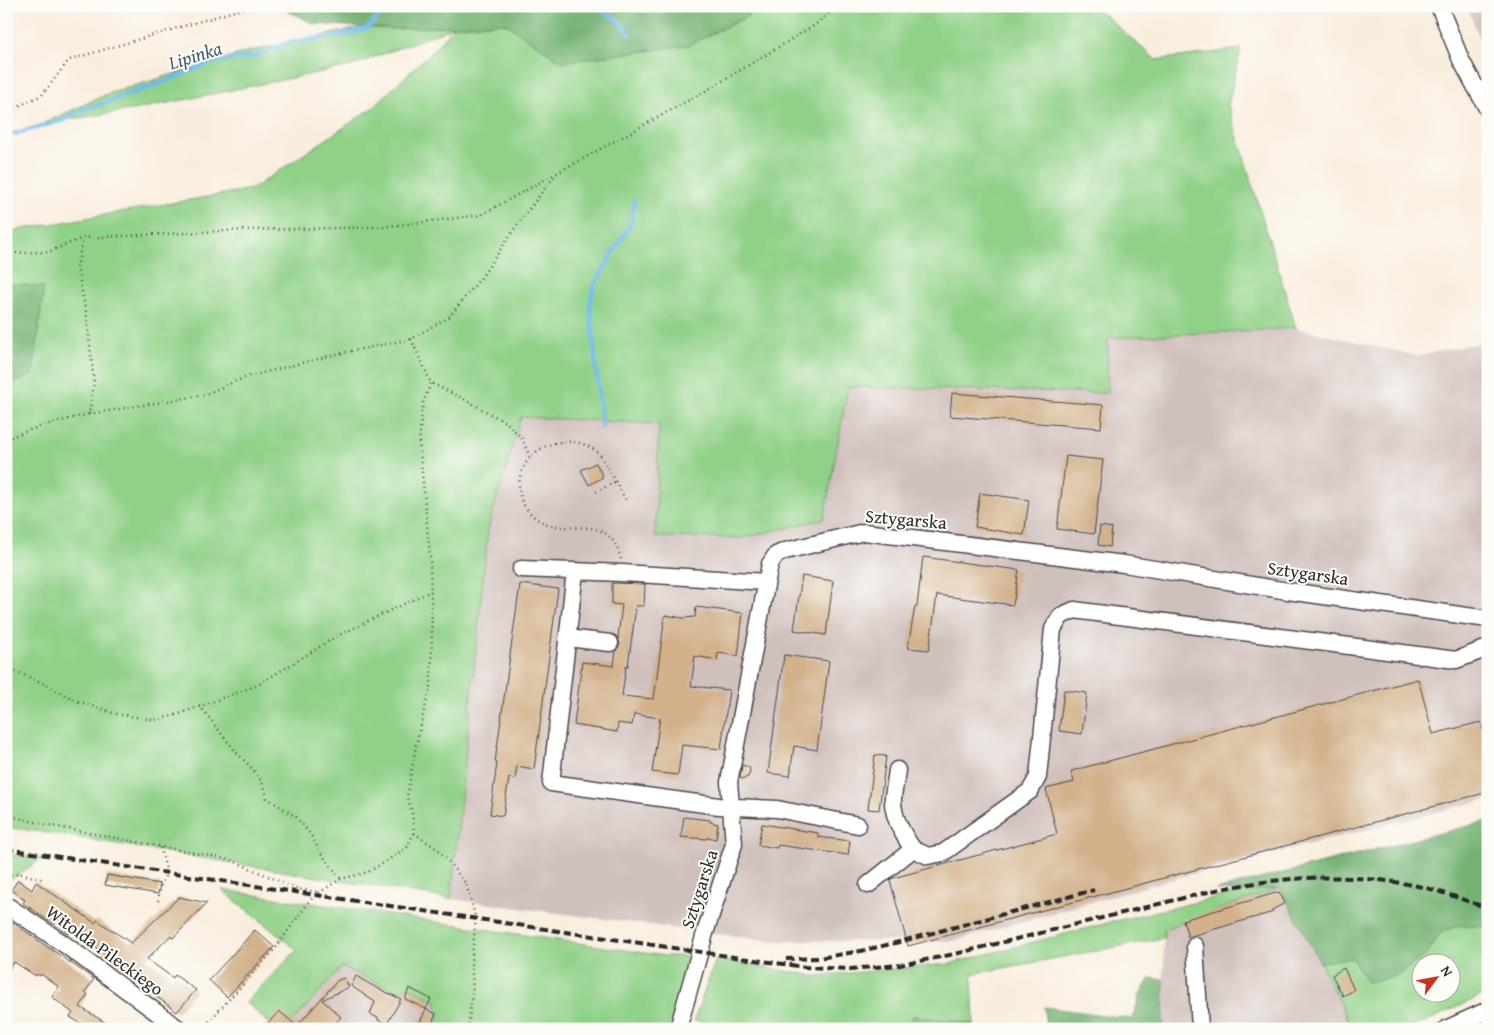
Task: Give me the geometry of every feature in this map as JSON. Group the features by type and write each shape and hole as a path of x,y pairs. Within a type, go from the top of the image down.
{"street":[{"path":"1438,6 1461,60 1487,108"},
{"name":"Sztygarska","path":"678,1029 705,933 734,844 732,806 728,782 766,582 770,564 776,555 785,551 864,532 1124,564 1288,591 1488,620"},
{"path":"521,569 766,582"},
{"path":"575,571 551,783 719,806 777,809 858,825"},
{"path":"897,770 893,799 896,816 903,834 913,850 928,856 943,853 1030,791 1038,777 1053,629 1061,616 1074,610 1456,660 1488,648"},
{"path":"567,638 610,643"},
{"path":"868,884 913,850"},
{"name":"Witolda Pileckiego","path":"6,905 64,944 179,1029"},
{"path":"1195,946 1200,1029"},
{"path":"1449,1028 1488,1010"}],"path":[{"path":"6,112 42,95 69,60 252,6"},
{"path":"6,255 48,252 83,238 243,230 382,227 481,215 709,89 815,25 837,6"},
{"path":"6,439 41,426 88,414 203,396 246,377 337,354 411,339 449,317 483,275 555,174"},
{"path":"83,238 77,267 87,317 94,384 88,414"},
{"path":"411,339 431,383 462,398 507,424 521,437 530,457"},
{"path":"202,1029 275,949 310,900 341,879 368,872 387,861 407,847 414,833 412,812 406,797 431,683 430,556 419,441 423,403 431,383"},
{"path":"622,573 619,551 614,541 606,533 587,527 566,528 548,525 539,521 530,513 523,503 520,491 519,479 522,467 538,450 550,444 562,442 585,444 601,456 627,502"},
{"path":"596,492 615,482"},
{"path":"6,667 77,701 116,714 155,720 258,685 337,636 431,591"},
{"path":"199,706 233,749 257,774 266,788 267,798 296,817 311,835 320,852 341,879"},
{"path":"6,815 48,825 231,860 298,889 320,892"},
{"path":"414,833 440,851 466,884 476,919 471,963 473,987 468,1029"},
{"path":"158,901 161,885 167,873 160,846"},
{"path":"6,875 22,874 42,879"}],"shaded area":[{"path":"1467,6 1488,6 1488,59"},
{"path":"1296,328 1417,356 1479,343 1488,343 1488,799 1184,876 953,941 771,941 451,899 488,529 521,417 660,424 655,537 824,519 848,387 1107,393 1108,338"},
{"path":"1280,888 1320,962 1352,1029 1163,1029 1164,929"},
{"path":"342,967 398,992 406,986 437,1001 439,1016 433,1029 286,1029"},
{"path":"1487,1017 1488,1029 1461,1029"}],"green space":[{"path":"278,6 744,6 748,16 689,45 562,62 505,23 396,29 314,24"},
{"path":"744,6 1094,6 1156,60 1241,49 1228,105 1296,328 1108,338 1107,393 848,387 824,519 742,538 655,537 659,424 521,417 488,529 451,899 6,827 6,232 252,189 371,109 428,55 454,27 351,66 138,109 44,123 107,94 246,52 363,27 396,29 505,23 563,62 748,16"},
{"path":"6,283 44,287 33,374 6,387"},
{"path":"1488,821 1488,926 1459,925 1441,932 1428,952 1412,952 1412,965 1396,976 1367,982 1352,958 1320,962 1280,888 1244,891 1216,890"},
{"path":"6,854 43,858 6,883"},
{"path":"1280,888 1164,929 1164,938 972,974 974,1024 913,1016 910,1029 719,1029 694,1020 716,959 815,976 949,964 1111,922 1244,891"},
{"path":"222,890 665,956 687,956 687,959 689,959 676,1029 433,1029 439,1016 436,1001 407,986 398,992 342,967 286,1029 275,1029 246,1002 297,950"},
{"path":"1459,925 1488,926 1488,993 1409,1029 1352,1029 1320,962 1352,958 1412,956 1412,1002 1462,1002 1462,952 1428,952 1441,932"},
{"path":"1150,978 1164,980 1163,1029 1046,1029 1044,1007 1133,1019 1140,994"},
{"path":"913,1016 974,1024 973,1029 910,1029"}],"building":[{"path":"952,393 1103,405 1101,428 950,416"},
{"path":"1066,456 1103,460 1094,534 1057,529"},
{"path":"596,463 603,477 589,485 581,470"},
{"path":"980,493 1029,500 1024,535 975,527"},
{"path":"1100,526 1112,528 1110,547 1098,545"},
{"path":"923,557 1019,570 1013,605 937,595 929,650 908,648 915,606 917,606"},
{"path":"802,576 833,581 826,635 794,630"},
{"path":"612,583 645,584 644,606 636,606 622,696 654,699 665,615 683,618 695,617 696,607 743,613 738,656 718,653 717,660 695,656 691,686 729,690 721,749 682,745 678,775 652,772 660,718 634,714 632,725 618,723 617,732 574,725 582,662 614,666 616,650 620,645 618,637 622,605 612,604"},
{"path":"520,584 558,589 534,769 517,766 515,779 509,778 503,816 490,814 497,763 495,762"},
{"path":"784,655 829,661 817,750 794,746 790,776 768,773"},
{"path":"1418,679 1433,734 1481,722 1488,748 1488,792 908,946 890,880 1057,834 1046,789 1074,782 1071,771"},
{"path":"1064,690 1087,693 1082,734 1059,731"},
{"path":"875,755 886,756 879,810 868,809"},
{"path":"742,765 749,767 750,771 748,777 742,779 740,778"},
{"path":"684,817 710,820 710,822 718,824 716,839 708,837 707,839 681,837"},
{"path":"762,824 818,833 818,837 850,841 848,855 778,845 777,848 758,845"},
{"path":"107,875 160,884 158,894 105,885"},
{"path":"18,880 32,890 36,882 95,923 97,920 131,943 179,897 207,903 173,938 170,936 147,959 173,978 175,975 196,990 177,1012 144,987 148,983 71,931 68,934 23,903 25,900 11,890"},
{"path":"1279,892 1285,903 1272,910 1273,912 1188,937 1183,920"},
{"path":"6,918 94,979 85,992 88,994 80,1007 116,1029 90,1029 70,1017 73,1013 52,997 59,987 41,974 36,976 14,962 6,973"},
{"path":"255,930 274,947 227,997 209,980"},
{"path":"1344,968 1354,990 1343,996 1332,975"},
{"path":"356,976 401,999 387,1024 370,1014 375,1002 351,986"},
{"path":"344,978 349,987 322,1000 341,1017 330,1029 263,1029 279,1011 297,1026 338,980"},
{"path":"409,988 431,999 426,1009 405,999"},
{"path":"426,1009 436,1014 429,1029 417,1029"}],"waterway":[{"name":"Lipinka","path":"6,136 64,120 81,110 164,82 212,62 255,56 287,43 336,36 366,29 389,6"},
{"path":"601,6 603,11 620,22 631,35"},
{"path":"602,427 590,304 594,285 631,223 634,200"}],"railway":[{"path":"6,849 741,958 805,967 850,969 900,965 955,954 1216,890 1293,879 1345,878 1396,882 1430,889 1488,908"},
{"path":"786,959 819,958 861,951 1094,890"}]}
